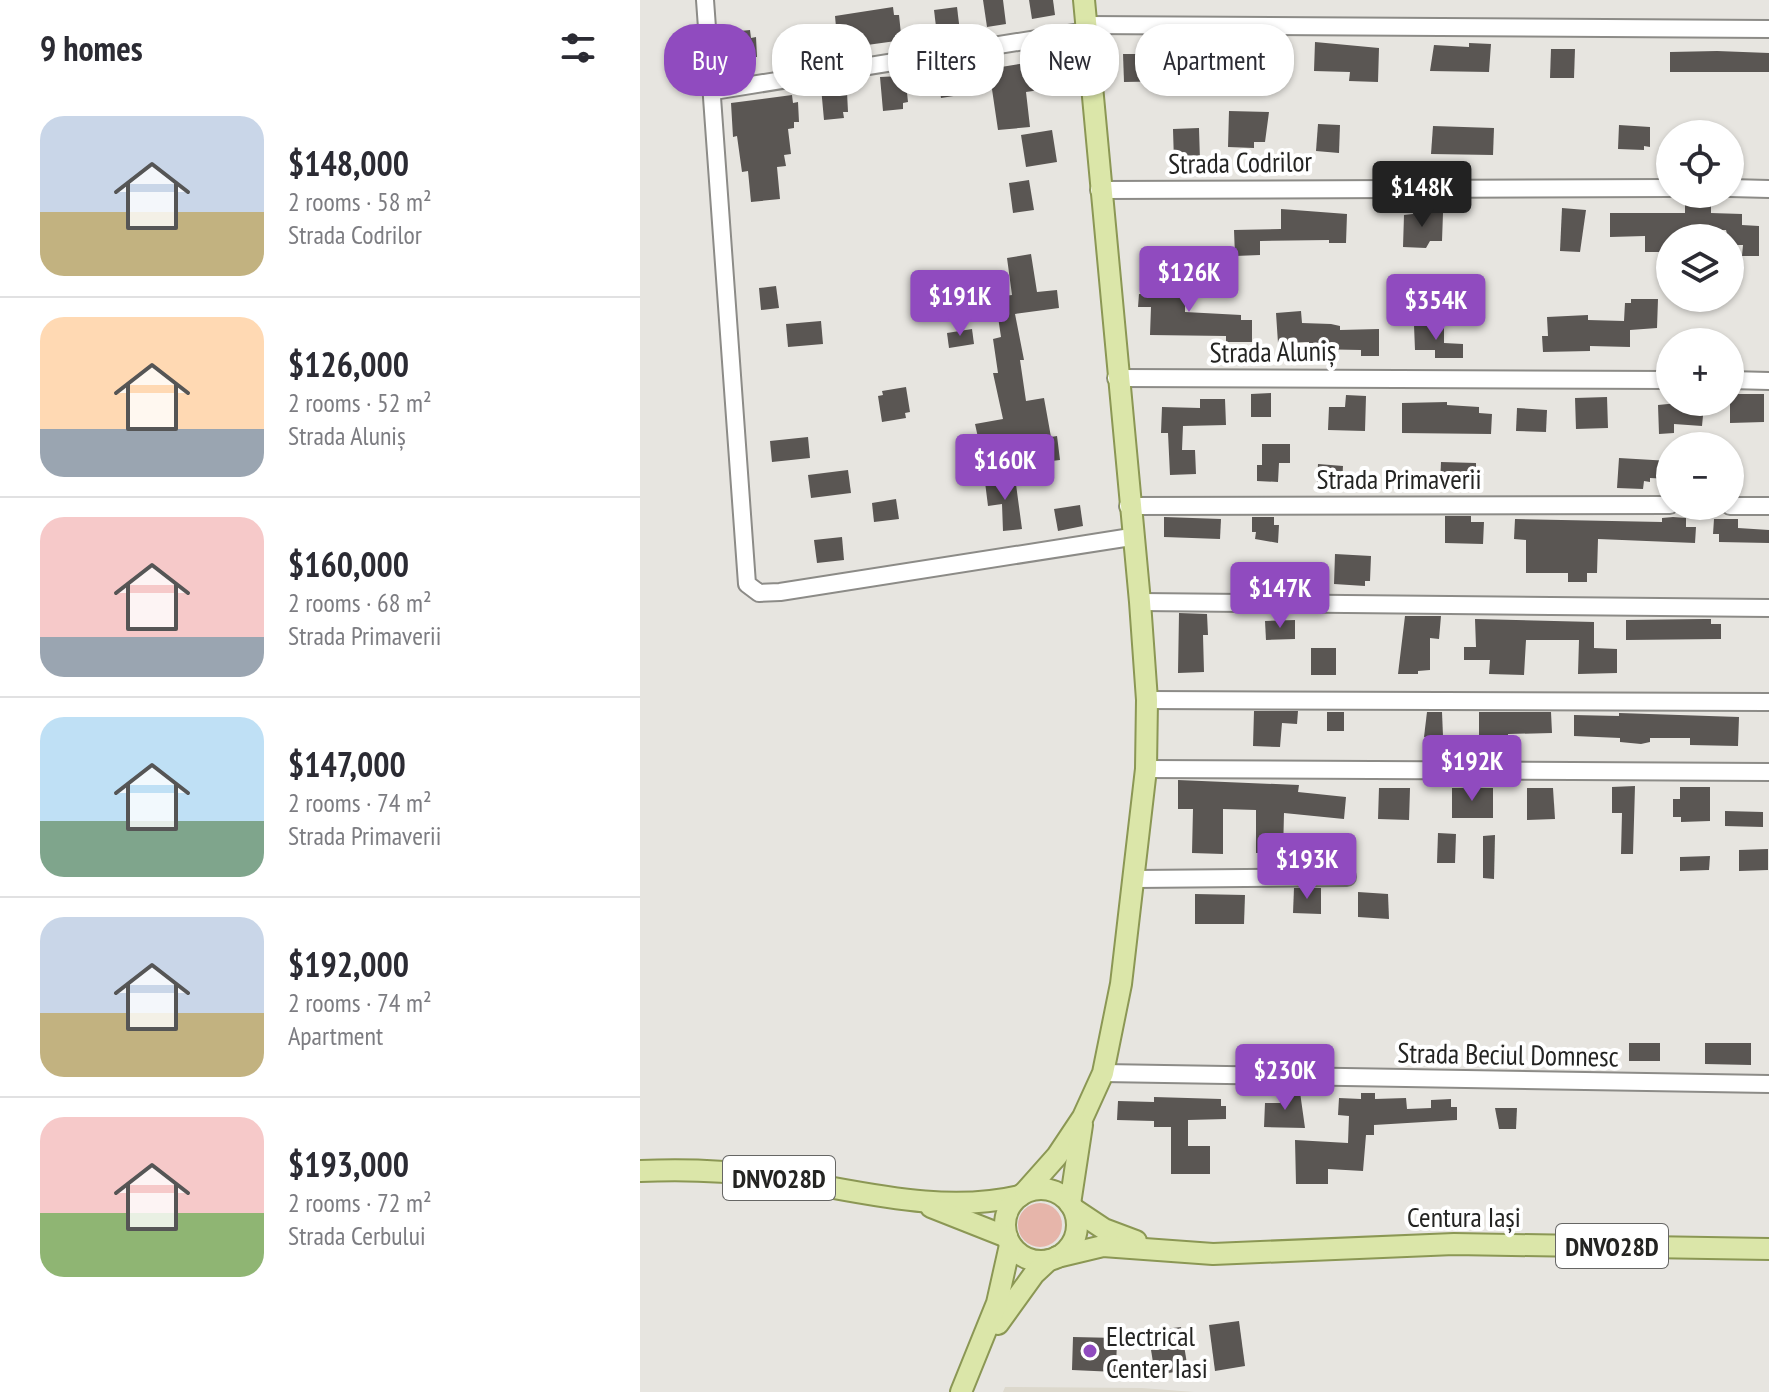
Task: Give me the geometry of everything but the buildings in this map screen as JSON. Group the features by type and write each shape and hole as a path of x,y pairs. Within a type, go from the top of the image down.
{"main road":[{"path":"1084,0 1085,24"},
{"path":"976,1362 997,1303 1008,1241 1006,1214 1057,1156 1083,1117 1103,1073 1136,879 1146,769 1147,700 1140,602 1131,537 1091,96"},
{"path":"961,1392 1005,1312 1034,1274 1073,1242 1077,1231 1072,1207 1083,1117"},
{"name":"DNVO28D","path":"640,1171 771,1177 916,1201 981,1203 1022,1194"},
{"path":"1022,1194 1050,1190 1072,1207"},
{"name":"DNVO28D","path":"916,1201 1008,1241"},
{"name":"Centura Iași","path":"1072,1207 1104,1229 1159,1249"},
{"path":"1008,1241 1024,1257 1053,1259"},
{"name":"Centura Iași","path":"1053,1259 1103,1246 1213,1254 1367,1245 1541,1244 1769,1249"}],"street":[{"path":"705,0 707,24"},
{"path":"1119,28 1769,29"},
{"path":"756,84 1020,39"},
{"path":"714,96 747,584 759,593 780,592 1131,537"},
{"name":"Strada Codrilor","path":"1099,190 1656,188"},
{"path":"1744,188 1769,189"},
{"name":"Strada Aluniș","path":"1116,378 1656,380"},
{"path":"1744,380 1769,381"},
{"name":"Strada Primaverii","path":"1128,506 1656,505"},
{"path":"1744,506 1769,506"},
{"path":"1140,602 1769,608"},
{"path":"1147,700 1769,702"},
{"path":"1146,769 1769,772"},
{"path":"1136,879 1347,877"},
{"name":"Strada Beciul Domnesc","path":"1103,1073 1769,1084"}],"shaded area":[{"path":"1040,1203 1055,1210 1062,1225 1055,1240 1040,1247 1025,1240 1018,1225 1025,1210"},
{"path":"1005,1387 1142,1388 1194,1392 1003,1392"}],"place":[{"name":"Electrical Center Iasi","path":"1090,1351"}]}
